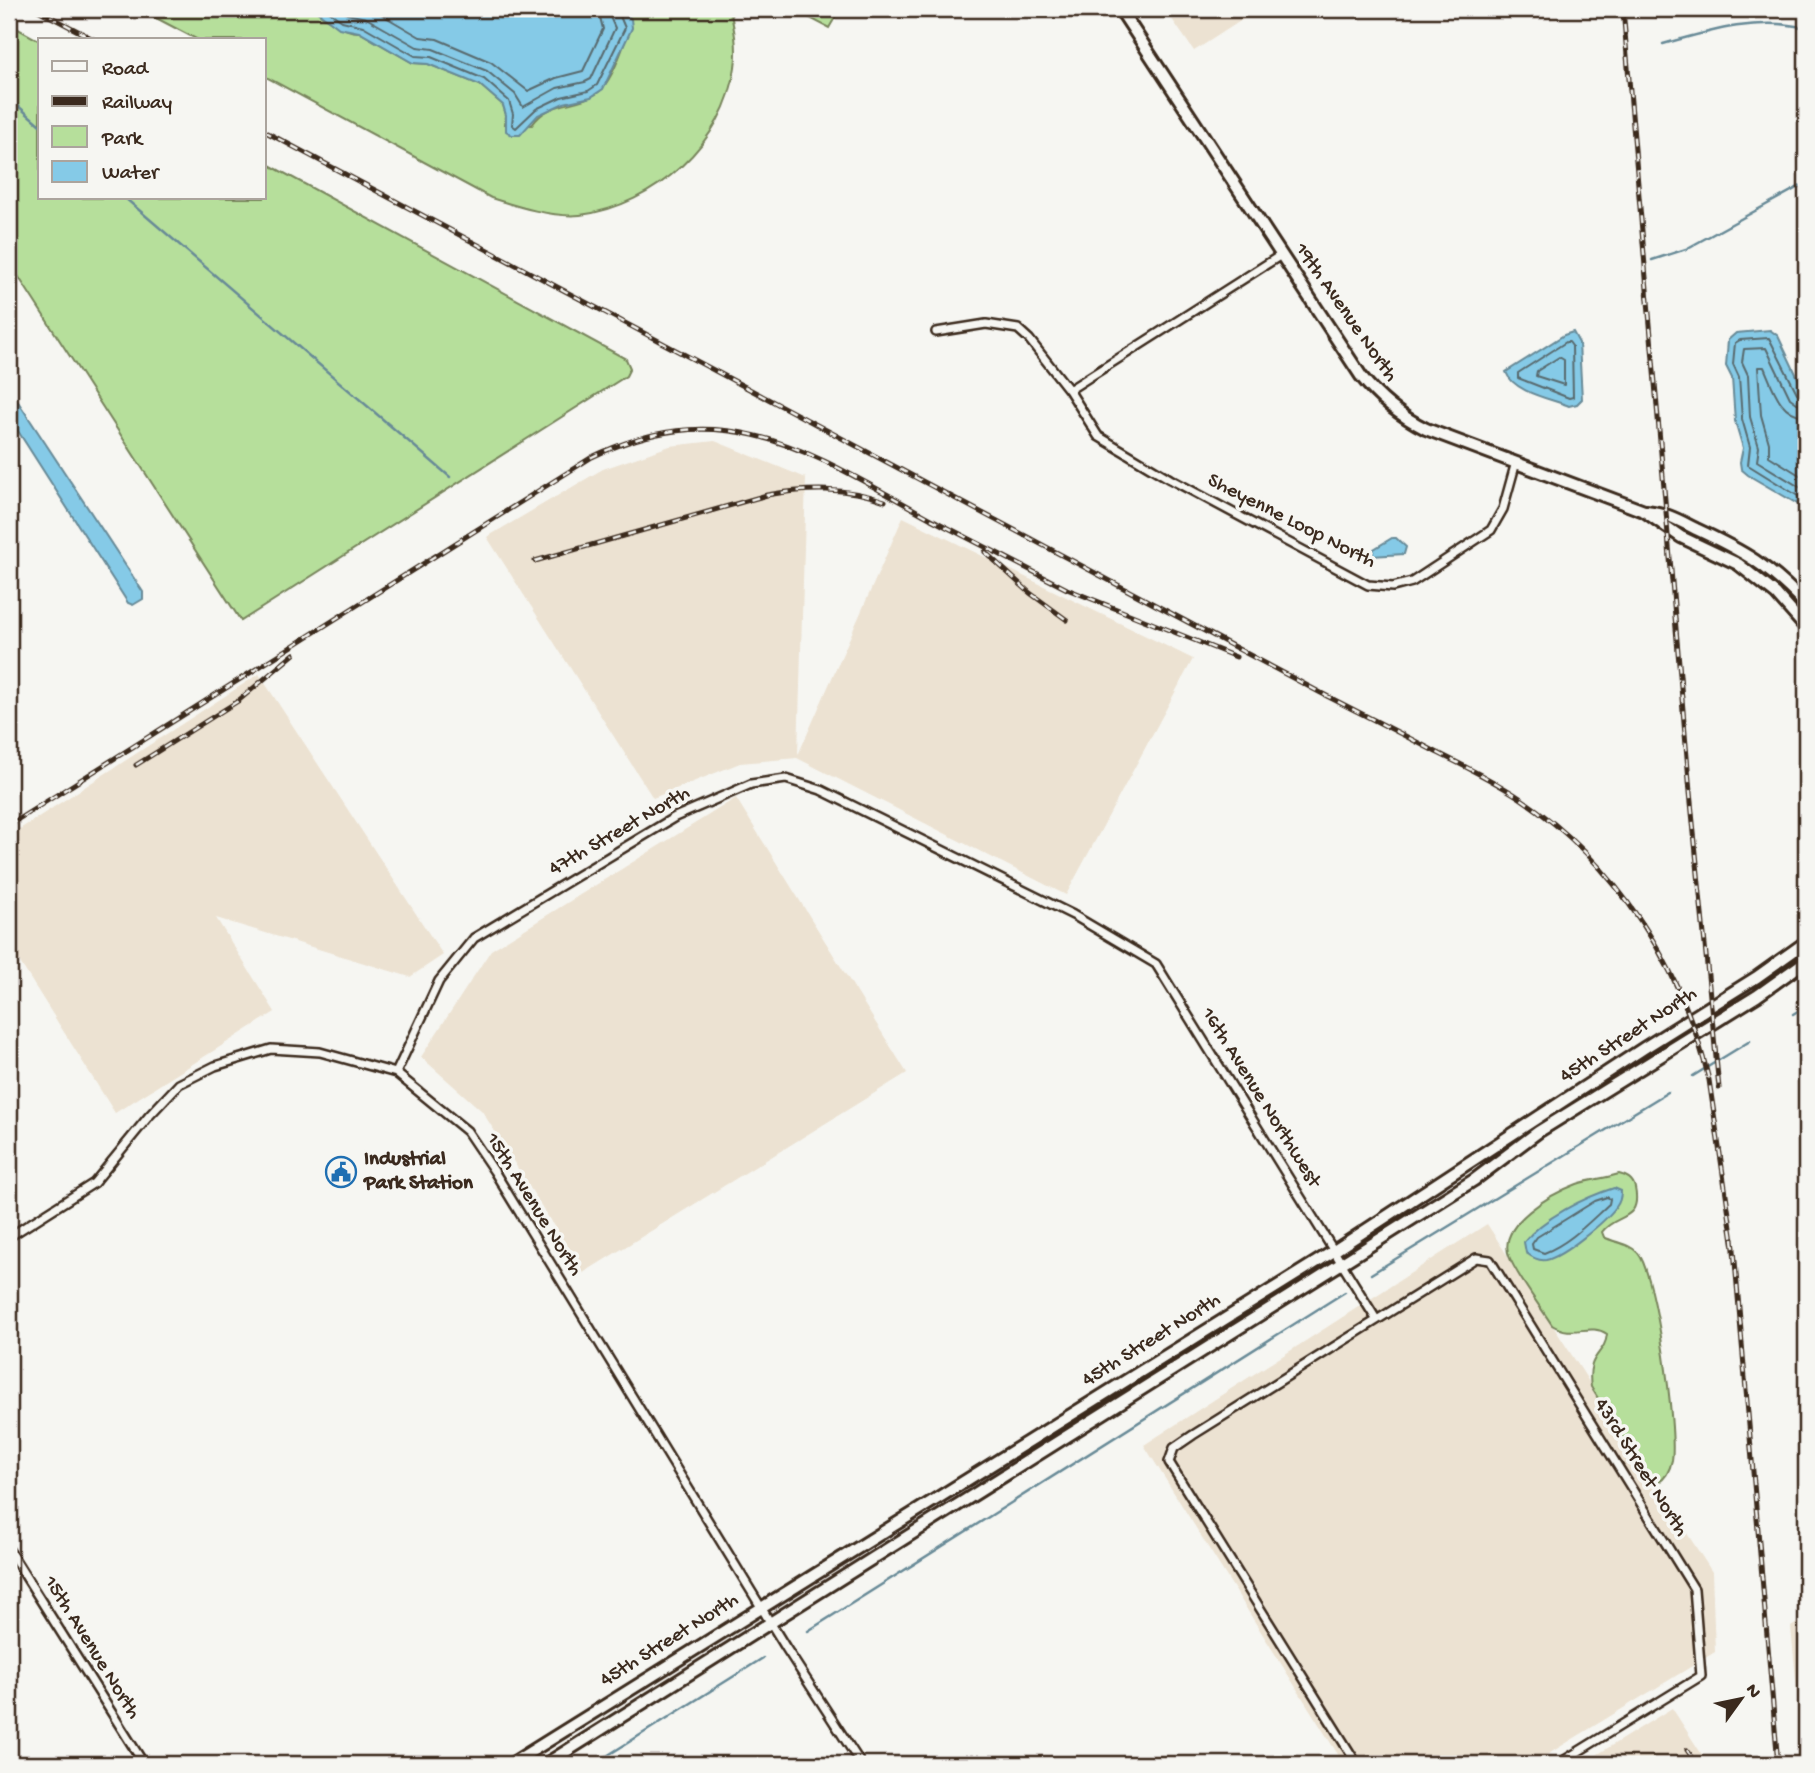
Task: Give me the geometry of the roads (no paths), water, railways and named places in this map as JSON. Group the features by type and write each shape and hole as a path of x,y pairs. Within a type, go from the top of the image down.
{"main road":[{"name":"19th Avenue North","path":"1120,9 1361,376 1382,399 1426,429 1644,511 1681,537 1746,570 1776,594 1806,628"},
{"name":"19th Avenue North","path":"1644,511 1667,513 1754,559 1780,577 1806,605"},
{"name":"45th Street North","path":"511,1764 1334,1251 1757,977 1806,942"},
{"name":"45th Street North","path":"546,1764 1474,1180 1538,1132 1757,996 1806,961"}],"street":[{"path":"1069,390 1282,255"},
{"name":"Sheyenne Loop North","path":"936,331 986,324 1018,329 1029,338 1069,390 1098,436 1170,479 1368,584 1393,587 1412,582 1491,530 1503,509 1516,462"},
{"name":"47th Street North","path":"397,1073 439,981 474,939 675,817 751,784 786,779 821,790 1061,909 1156,964"},
{"name":"16th Avenue Northwest","path":"1156,964 1376,1318"},
{"name":"15th Avenue North","path":"9,1237 94,1183 179,1084 215,1066 276,1049 320,1052 397,1073 467,1132 474,1141 861,1764"},
{"name":"43rd Street North","path":"1376,1318 1476,1258 1490,1260 1694,1589 1701,1676 1558,1764"},
{"path":"1357,1764 1169,1462 1174,1448 1376,1318"},
{"name":"15th Avenue North","path":"9,1550 144,1764"}],"water":[{"path":"314,9 622,9 631,19 632,28 603,89 591,97 564,103 538,115 520,135 512,135 506,131 503,105 480,85 428,64 413,63 359,32 339,28"},
{"path":"1770,330 1778,336 1806,395 1806,509 1741,469 1743,448 1735,421 1732,378 1726,366 1728,340 1736,333"},
{"path":"1573,332 1579,343 1582,399 1577,404 1569,406 1533,394 1510,379 1506,372"},
{"path":"9,388 143,592 143,599 133,605 128,603 9,417"},
{"path":"1396,538 1406,547 1404,554 1372,556 1374,549"},
{"path":"1614,1188 1621,1191 1617,1205 1584,1238 1546,1260 1526,1253 1524,1242 1542,1225 1578,1203"}],"waterway":[{"path":"1663,44 1752,24 1806,28"},
{"path":"9,98 38,123"},
{"path":"1652,260 1686,249 1806,183"},
{"path":"127,200 450,477"},
{"path":"1793,1014 1806,1006"},
{"path":"1693,1076 1750,1041"},
{"path":"1371,1274 1668,1092"},
{"path":"808,1631 1345,1292"},
{"path":"594,1764 763,1658"}],"railway":[{"path":"36,9 91,38"},
{"path":"1623,9 1690,792 1719,1088"},
{"path":"266,132 1499,785 1555,824 1587,854 1641,921 1682,997 1709,1080 1734,1248"},
{"path":"9,825 592,457 642,438 687,430 730,431 771,440 852,475 937,522"},
{"path":"535,561 767,495 826,490 856,493 885,501"},
{"path":"931,519 1067,589 1236,657"},
{"path":"985,552 1030,593 1067,620"},
{"path":"136,765 238,701 294,654"},
{"path":"1733,1238 1778,1764"},
{"path":"1687,1750 1697,1764"}],"place":[{"name":"Industrial Park Station","path":"341,1172"}]}
